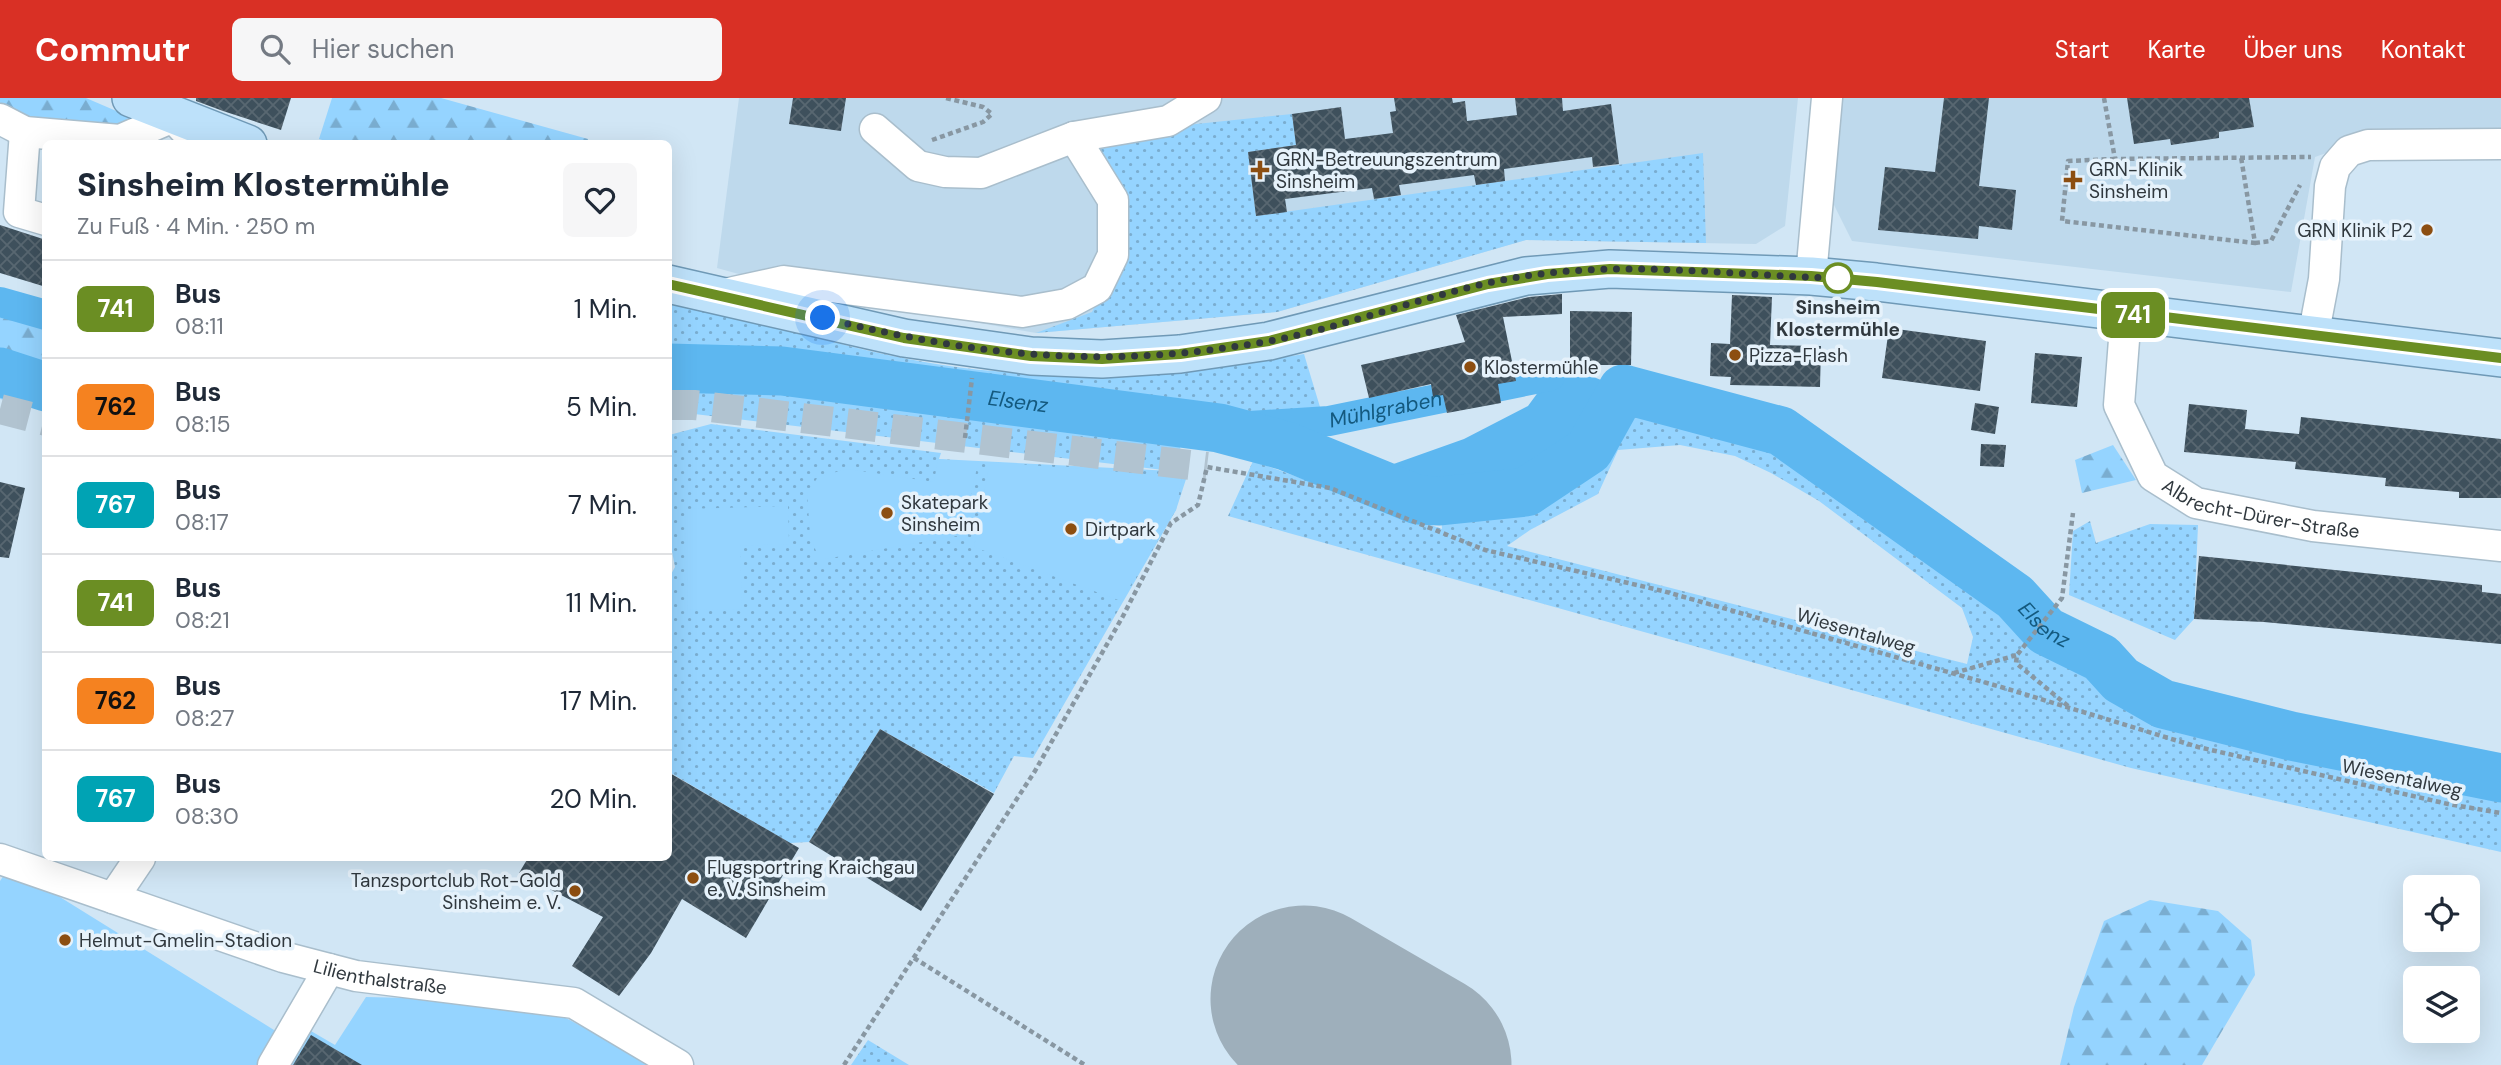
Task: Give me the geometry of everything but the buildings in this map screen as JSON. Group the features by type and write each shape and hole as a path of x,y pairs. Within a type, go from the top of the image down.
{"main road":[{"path":"131,98 173,117 237,140"},
{"path":"672,285 904,338 1031,356 1102,359 1180,354 1269,341 1526,276 1610,269 1811,276 2501,358"}],"street":[{"path":"875,130 898,152 918,166 945,172 981,173 1074,137 1168,121 1206,98"},
{"path":"1811,276 1827,98"},
{"path":"42,219 19,212 12,126 121,140 173,117 193,140"},
{"path":"717,296 784,281 1022,312 1067,304 1097,288 1113,255 1113,200 1074,137"},
{"path":"2313,337 2324,279 2330,186 2335,167 2349,151 2368,145 2501,144"},
{"name":"Albrecht-Dürer-Straße","path":"2126,314 2119,405 2153,476 2196,503 2313,526 2501,547"},
{"name":"Lilienthalstraße","path":"0,859 283,957 356,976 574,1003 678,1065"},
{"path":"113,898 138,861"},
{"path":"273,1065 329,969"}],"path":[{"path":"898,152 983,122 992,114 983,107 946,98"},
{"path":"2104,98 2115,159"},
{"path":"2241,157 2255,243"},
{"path":"2302,181 2271,241 2255,243 2062,220 2068,161 2315,157 2308,169"},
{"path":"965,438 974,365"},
{"name":"Wiesentalweg","path":"914,958 1035,771 1123,616 1171,523 1198,505 1207,467 1331,488 1485,550 1663,591 1953,673 2198,747 2448,804 2501,813"},
{"path":"2072,708 2016,663 2017,655 2062,598 2073,513"},
{"path":"1953,673 2017,655"},
{"path":"844,1065 914,958 1085,1065"}],"shaded area":[{"name":"GRN-Betreuungszentrum Sinsheim","path":"739,98 1798,98 1785,226 1756,244 1526,240 1277,312 1036,333 808,293 717,268"},
{"name":"GRN-Klinik Sinsheim","path":"1842,98 2501,98 2501,134 2379,134 2315,157 2291,292 1852,241 1833,203"},
{"path":"1579,371 1623,389 1589,450 1526,492 1440,501 1418,500 1357,477 1464,439 1528,406 1550,376"}],"green space":[{"path":"0,98 86,98 142,122 120,135 23,122 0,108"},
{"path":"332,98 441,98 588,139 322,140 319,139"},
{"path":"1292,114 1296,145 1248,152 1256,216 1703,153 1706,243 1526,240 1277,312 1036,333 1092,312 1118,261 1090,149 1111,133"},
{"path":"0,296 42,306 42,409 0,399"},
{"path":"672,297 870,351 911,360 993,371 1071,375 1149,372 1304,354 1323,417 1170,415 1188,473 1176,510 1033,758 1014,756 994,793 880,729 809,842 790,843 672,774 672,573 675,567 672,552 672,434 711,424 941,453 939,459 1172,471 672,411"},
{"path":"1628,386 1705,397 1785,426 1863,463 2019,586 2167,685 2308,729 2501,770 2501,852 2131,768 1228,516 1253,461 1442,529 1440,501 1526,492 1589,450","holes":["1680,445 1735,456 1819,501 1962,608 1973,637 1967,664 1507,546 1530,530 1598,494 1618,450"]},
{"path":"2113,445 2136,480 2082,493 2075,460"},
{"name":"Skatepark Sinsheim","path":"938,459 978,463 962,535 819,560 810,534 807,493 818,477 847,469 934,482"},
{"name":"Dirtpark","path":"990,462 1182,477 1176,510 1121,601 974,547"},
{"path":"788,506 789,544 740,546 742,609 688,610 685,509"},
{"path":"2090,521 2096,543 2150,524 2198,525 2194,619 2175,640 2069,595 2073,531"},
{"name":"Helmut-Gmelin-Stadion","path":"6,872 39,884 282,1035 292,1020 335,1045 366,997 452,999 549,1009 654,1065 0,1065 0,881"},
{"path":"2150,900 2218,911 2251,940 2255,975 2202,1065 2060,1065 2074,1007 2104,921"},
{"path":"868,1040 909,1065 851,1065"}],"waterway":[{"name":"Mühlgraben","path":"0,302 42,314"},
{"name":"Elsenz","path":"672,368 782,371 1219,428 1286,446 1418,500 1440,501 1526,492 1589,450 1623,389 1781,431 2015,597 2046,631 2101,658 2121,680 2163,704 2291,736 2501,778"},
{"name":"Elsenz","path":"0,372 42,386"},
{"name":"Mühlgraben","path":"1219,428 1329,421 1550,376"}],"runway":[{"path":"1304,999 1418,1065"}],"tunnel":[{"path":"672,405 694,405 1207,467"},
{"path":"0,409 42,420"}],"bus line":[{"name":"741","path":"672,285 904,338 1031,356 1102,359 1180,354 1269,341 1488,284 1526,276 1610,269 1811,276 1877,282 2153,318 2501,358"}],"place":[{"name":"GRN-Betreuungszentrum Sinsheim","path":"1260,170"},
{"name":"GRN-Klinik Sinsheim","path":"2073,180"},
{"name":"GRN Klinik P2","path":"2427,230"},
{"name":"Sinsheim Klostermühle","path":"1838,278"},
{"name":"Pizza-Flash","path":"1735,355"},
{"name":"Klostermühle","path":"1470,367"},
{"name":"Skatepark Sinsheim","path":"887,513"},
{"name":"Dirtpark","path":"1071,529"},
{"name":"Flugsportring Kraichgau e. V. Sinsheim","path":"693,878"},
{"name":"Tanzsportclub Rot-Gold Sinsheim e. V.","path":"575,891"},
{"name":"Helmut-Gmelin-Stadion","path":"65,940"}],"route":[{"path":"823,318 904,338 974,349 1031,356 1102,359 1180,354 1269,341 1526,276 1610,269 1838,278"}]}
